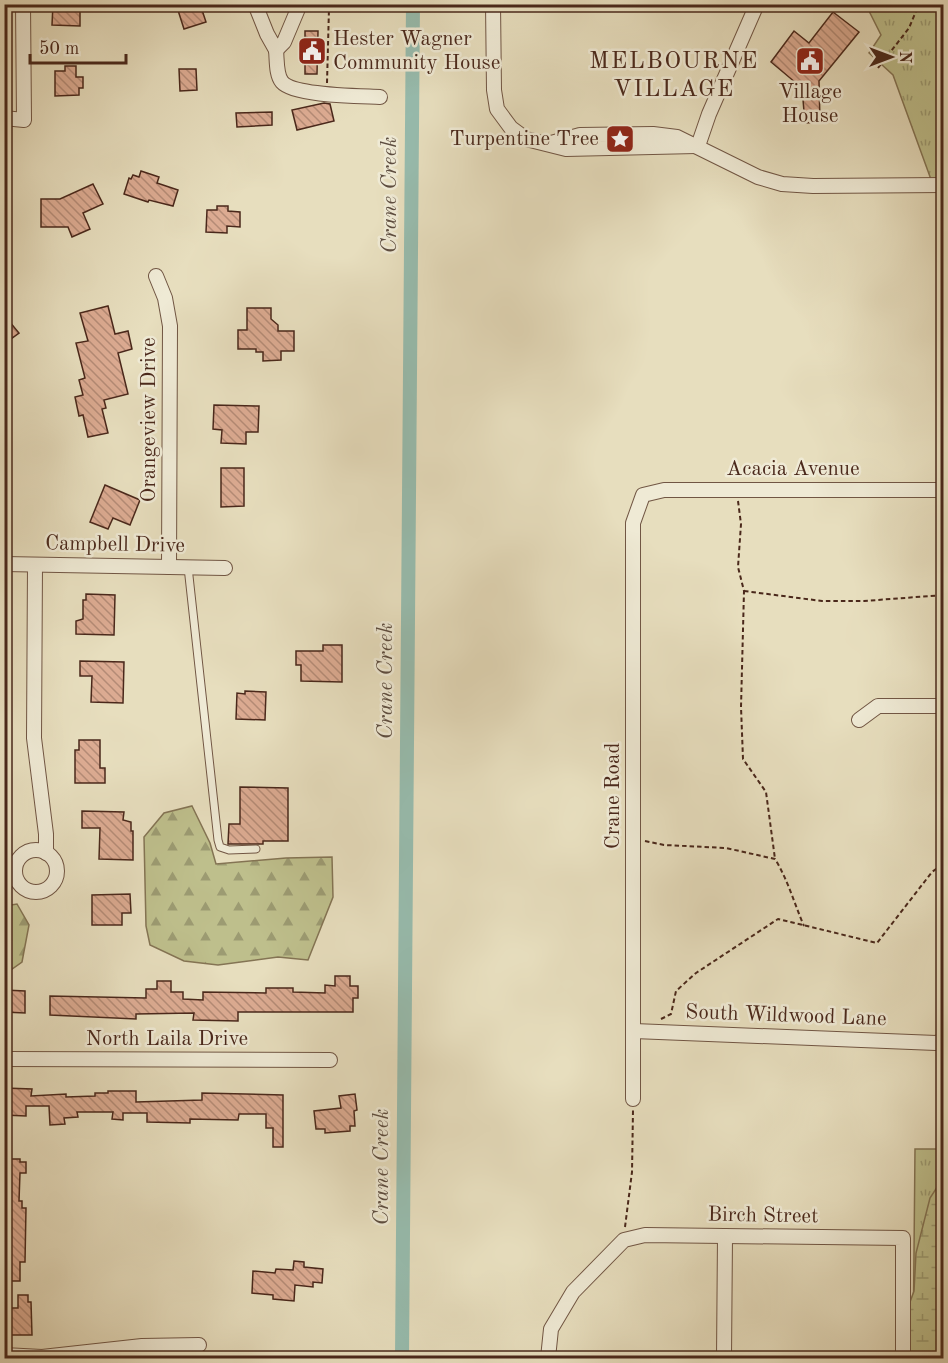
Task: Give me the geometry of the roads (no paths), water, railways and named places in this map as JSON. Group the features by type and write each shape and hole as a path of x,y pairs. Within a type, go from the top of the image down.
{"street":[{"path":"4,118 24,120 23,4"},
{"path":"255,4 276,50 280,80 285,85 301,91 380,97"},
{"path":"276,50 284,42 300,4"},
{"path":"493,4 494,90 497,109 511,128 526,139 566,148 584,149 698,146 758,177 782,184 813,186 944,185"},
{"path":"698,146 757,4"},
{"name":"Orangeview Drive","path":"156,276 165,298 170,326 169,567"},
{"name":"Acacia Avenue","path":"644,495 664,490 944,490"},
{"name":"Crane Road","path":"633,1099 633,523 644,495"},
{"name":"Campbell Drive","path":"4,564 225,568"},
{"path":"35,565 34,738 46,834 46,853"},
{"path":"859,720 878,706 944,706"},
{"name":"South Wildwood Lane","path":"634,1031 940,1041"},
{"name":"North Laila Drive","path":"4,1059 330,1060"},
{"name":"Birch Street","path":"548,1359 551,1329 573,1292 624,1240 645,1235 903,1238 903,1359"},
{"path":"724,1359 725,1236"},
{"path":"4,1355 42,1357 142,1346 199,1345"}],"lane":[{"path":"188,567 218,840 220,847 229,850 256,849"}],"waterway":[{"name":"Crane Creek","path":"402,1358 413,4"}],"place":[{"name":"Hester Wagner Community House","path":"312,51"},
{"name":"Village House","path":"810,61"},
{"name":"Turpentine Tree","path":"620,139"}],"district":[{"name":"MELBOURNE VILLAGE","path":"674,76"}]}
